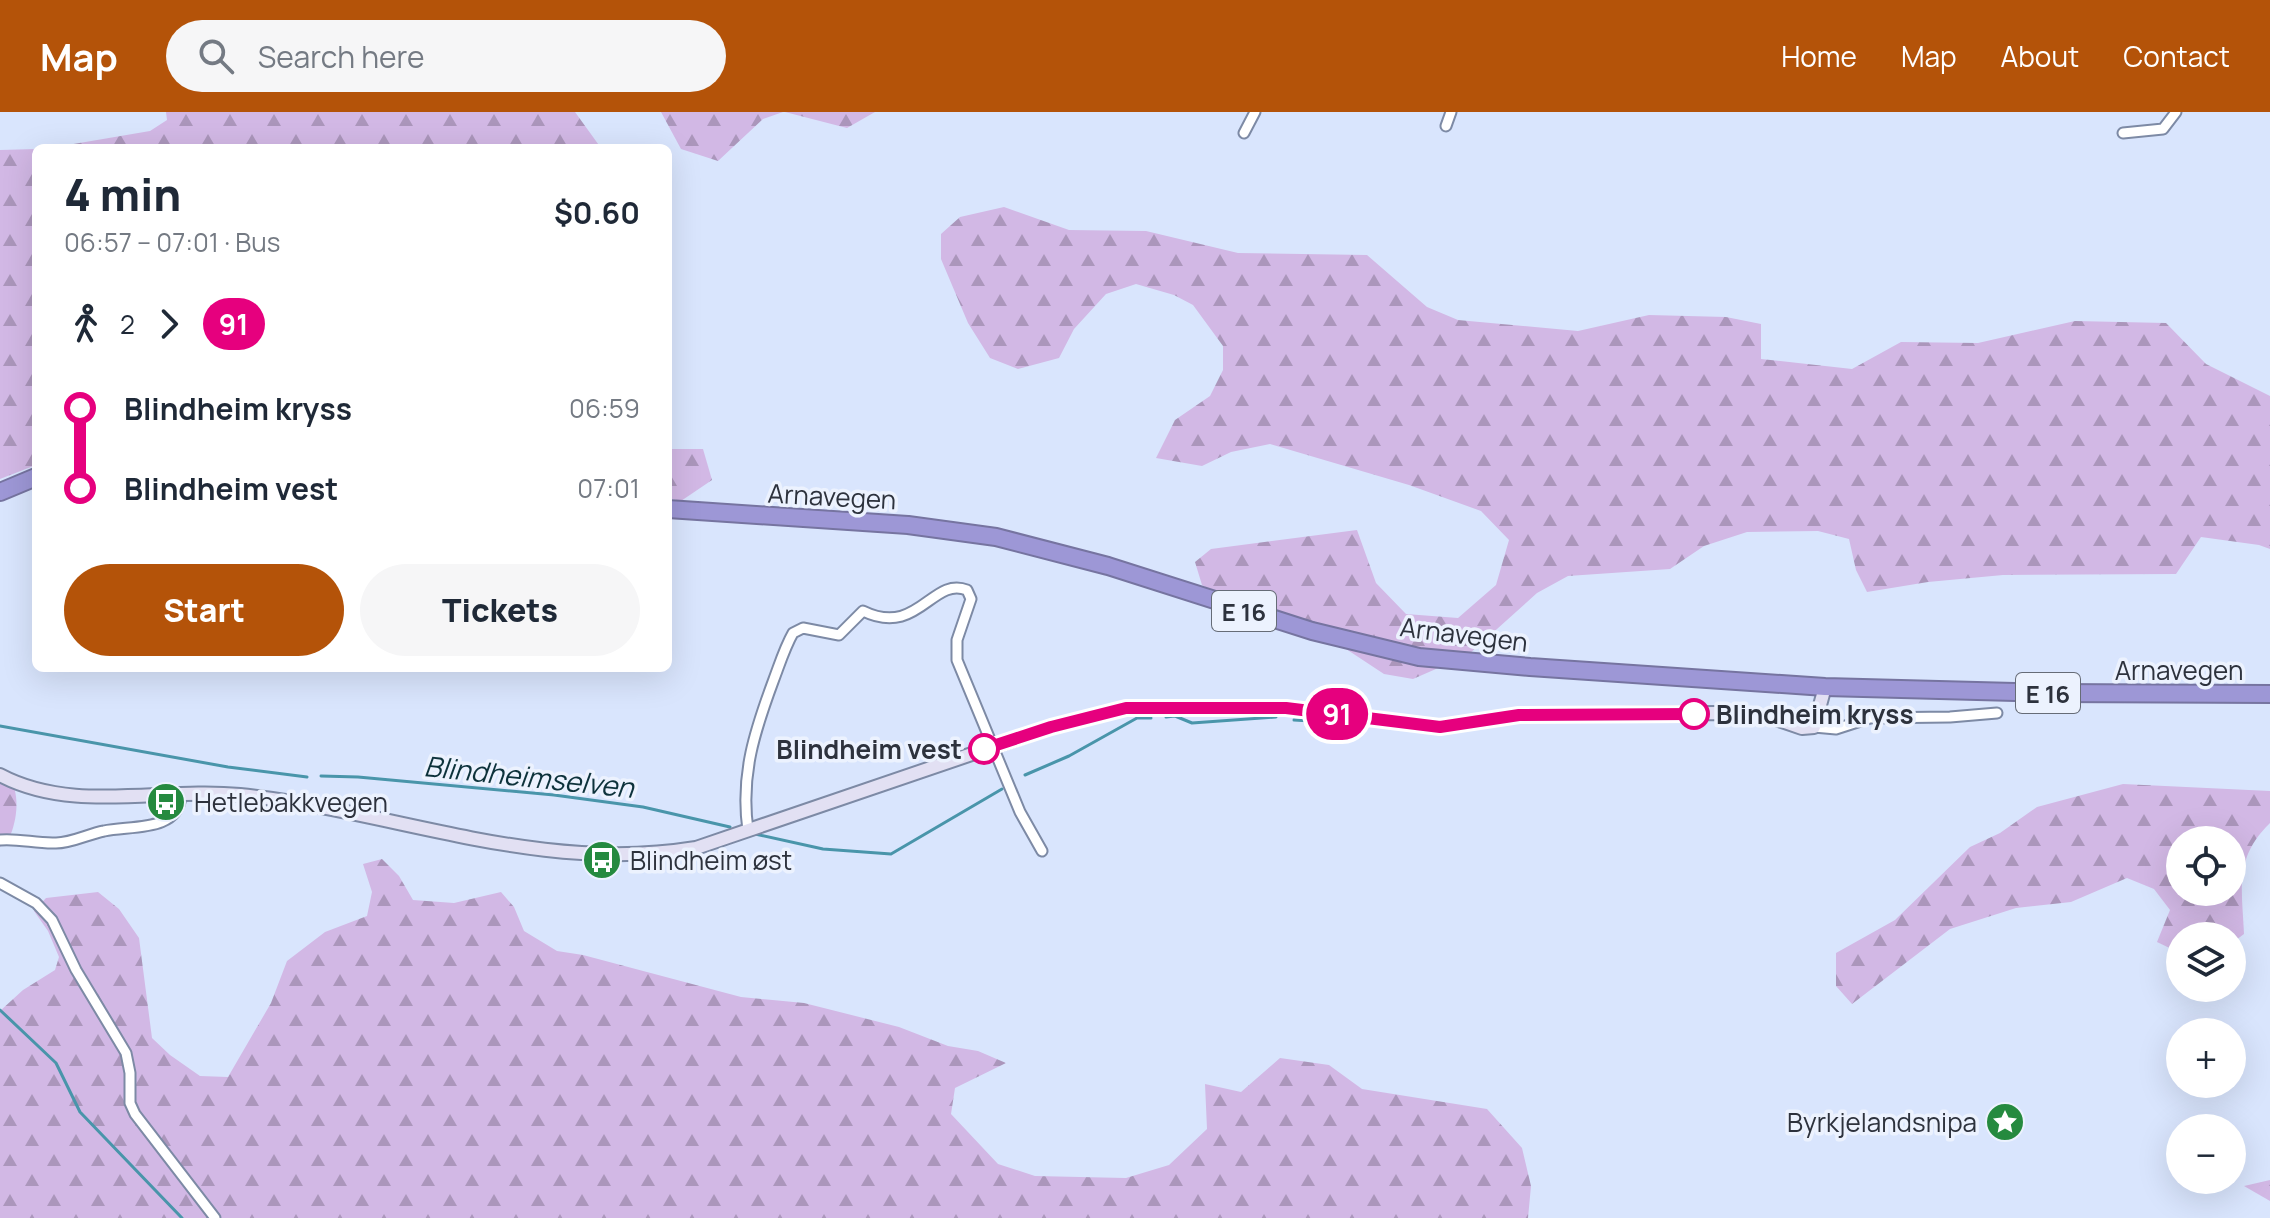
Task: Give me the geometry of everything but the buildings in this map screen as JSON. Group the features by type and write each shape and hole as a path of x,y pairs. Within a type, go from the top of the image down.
{"highway":[{"path":"0,492 32,479"},
{"name":"Arnavegen","path":"672,509 908,525 996,537 1108,566 1312,631 1419,657 1825,687 2051,693 2270,694"}],"street":[{"path":"1244,133 1255,112"},
{"path":"1446,126 1451,112"},
{"path":"2123,133 2163,129 2176,112"},
{"path":"748,830 745,814 756,724 789,640 798,629 811,628 839,635 863,611 882,618 902,617 948,589 957,587 967,590 970,603 957,640 957,660 1020,812 1042,851"},
{"path":"1814,727 1825,687"},
{"path":"0,775 21,786 57,794 221,794 253,797 550,852 640,855 685,850 1051,727 1126,708 1286,708 1440,727 1519,715 1716,713 1773,718 1802,728 1836,729 1870,718 1997,713"},
{"path":"0,840 57,843 116,828 152,826 167,819 179,805 181,796"},
{"path":"0,883 36,903 52,920 76,970 126,1053 130,1103 135,1114 215,1218"}],"green space":[{"path":"166,112 575,112 598,144 74,144 150,131 167,120"},
{"path":"661,112 783,112 763,119 718,161 681,149"},
{"path":"785,112 875,112 847,128"},
{"path":"32,149 32,467 0,479 0,150"},
{"path":"1004,207 1069,230 1146,231 1238,253 1367,255 1427,307 1458,320 1578,331 1649,315 1726,317 1761,324 1761,359 1852,369 1901,342 1978,343 2075,321 2166,323 2206,364 2270,396 2270,549 2201,537 2176,574 2003,575 1867,592 1856,570 1849,539 1818,531 1747,532 1704,546 1670,569 1568,576 1537,593 1468,655 1413,679 1384,674 1340,645 1226,599 1202,585 1195,562 1211,549 1357,530 1376,583 1406,614 1458,618 1496,585 1509,540 1481,511 1409,485 1270,444 1231,452 1202,466 1156,458 1175,420 1210,396 1223,370 1223,346 1193,305 1174,295 1136,284 1106,294 1074,329 1059,358 1018,369 990,358 968,323 941,259 941,234 960,217"},
{"path":"672,449 703,449 712,480 681,501 672,499"},
{"path":"0,770 11,781 17,806 12,831 0,847"},
{"path":"2123,784 2270,791 2270,823 2258,836 2246,859 2246,826 2166,826 2166,905 2154,889 2127,878 2071,902 2016,908 1950,929 1852,1004 1836,986 1836,953 1895,920 1970,847 2000,833 2037,807"},
{"path":"382,859 399,876 413,900 454,903 501,892 514,907 524,931 557,951 583,955 741,997 804,1003 899,1027 948,1046 978,1051 1006,1063 955,1088 951,1114 998,1164 1035,1176 1126,1178 1169,1165 1207,1129 1205,1084 1241,1092 1280,1058 1329,1065 1362,1089 1487,1109 1522,1148 1531,1186 1528,1218 0,1218 0,1011 23,990 55,970 59,957 48,931 34,911 46,898 98,892 119,909 139,938 152,1038 200,1076 228,1077 271,1003 287,961 325,932 367,916 372,892 363,864"},
{"path":"2167,906 2243,906 2243,922 2166,922 2166,946 2157,942 2170,910"},
{"path":"2270,1180 2270,1201 2246,1187"}],"waterway":[{"name":"Blindheimselven","path":"1166,717 1175,716 1192,723 1276,717"},
{"name":"Blindheimselven","path":"1025,775 1069,756 1137,718 1151,718"},
{"name":"Blindheimselven","path":"1294,720 1376,725"},
{"name":"Blindheimselven","path":"0,726 228,767 307,777"},
{"name":"Blindheimselven","path":"321,776 554,795 643,807 730,827"},
{"name":"Blindheimselven","path":"755,834 823,849 891,854 1002,789"},
{"path":"0,1010 56,1063 80,1112 182,1218"}],"bus line":[{"name":"91","path":"984,749 1051,727 1126,708 1286,708 1440,727 1519,715 1694,714"}],"place":[{"name":"Blindheim kryss","path":"1694,714"},
{"name":"Blindheim vest","path":"984,749"},
{"name":"Hetlebakkvegen","path":"166,802"},
{"name":"Blindheim øst","path":"602,860"},
{"name":"Byrkjelandsnipa","path":"2005,1122"}]}
